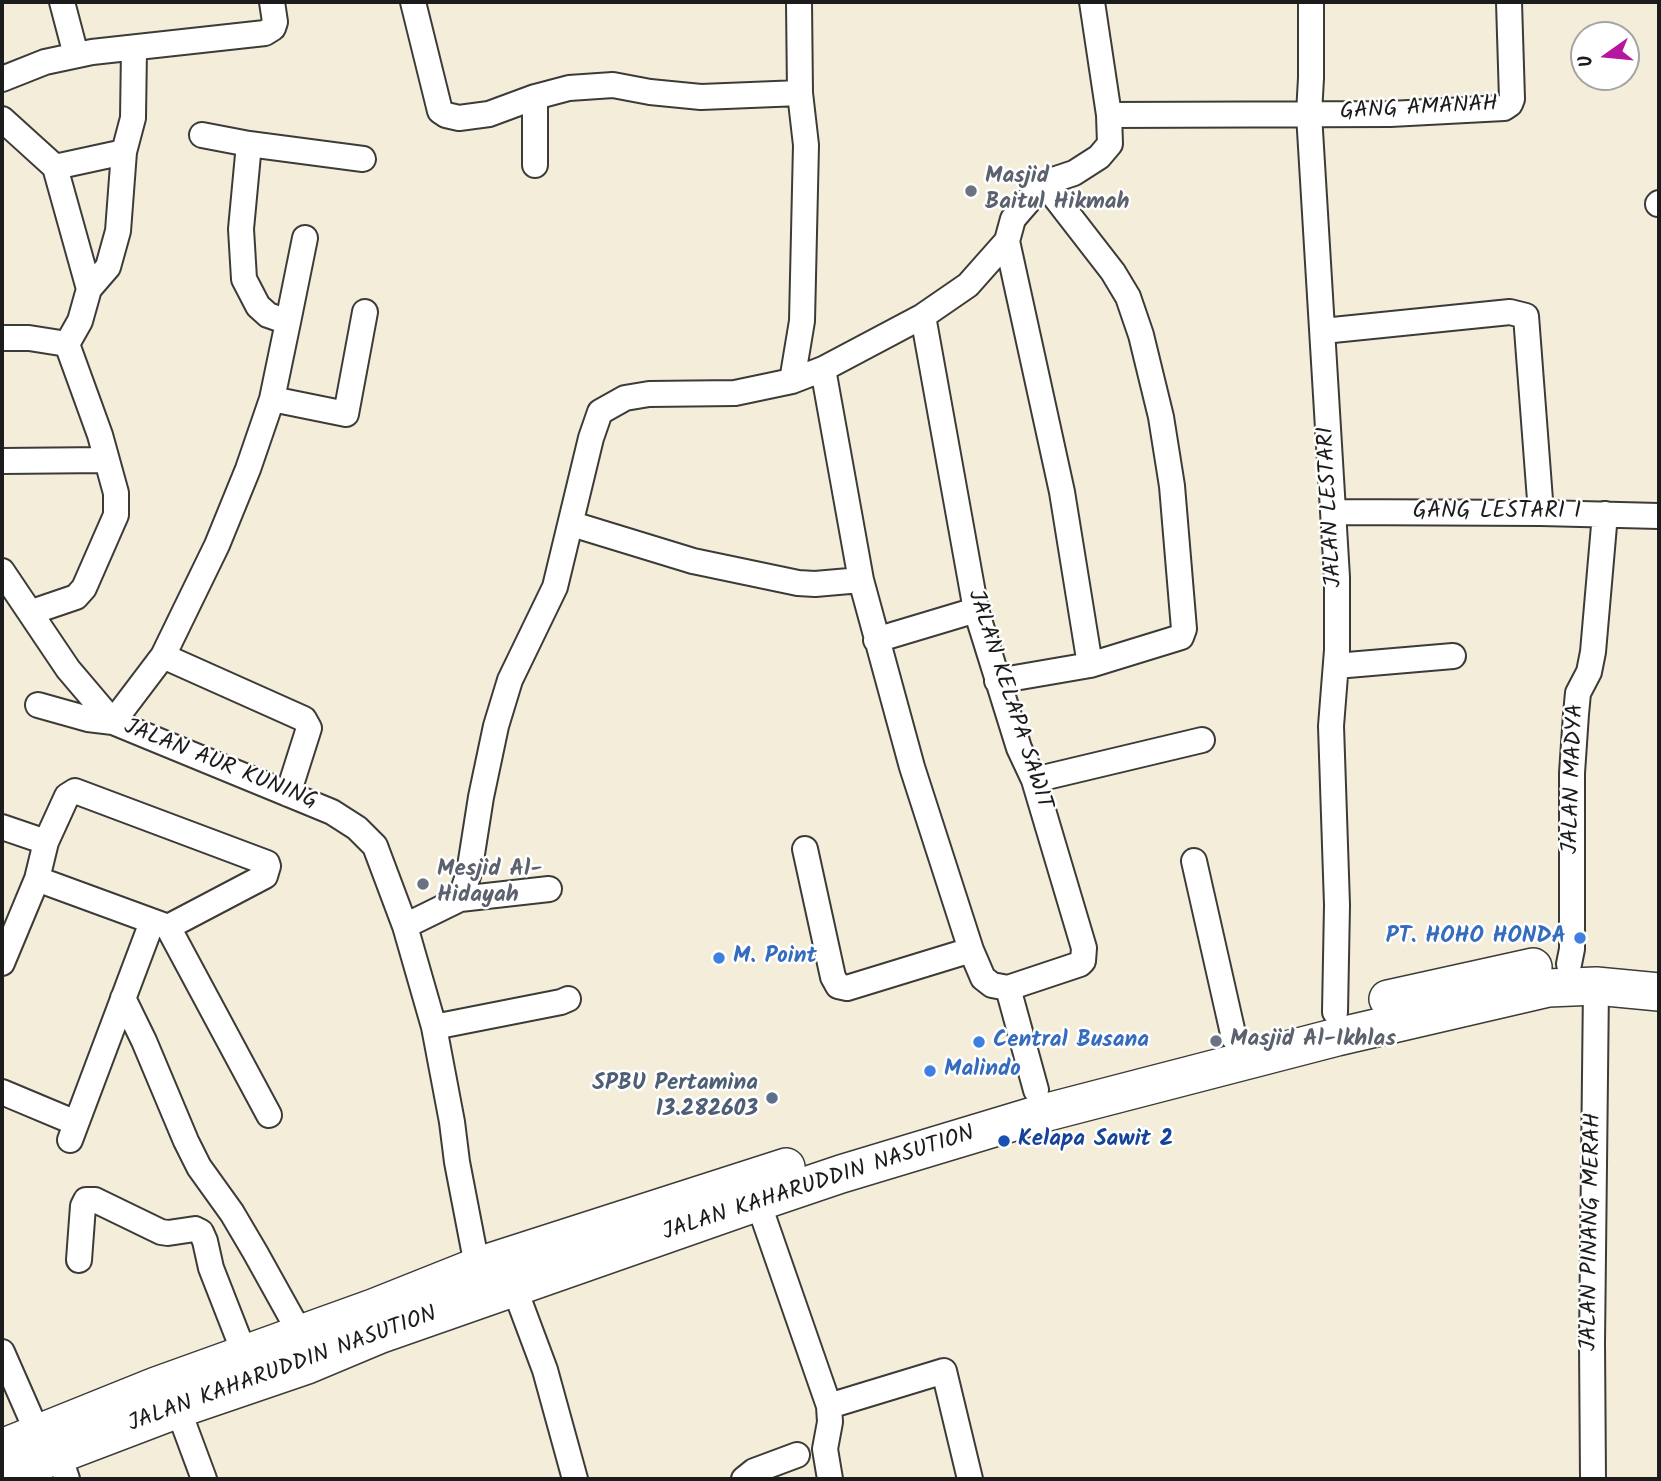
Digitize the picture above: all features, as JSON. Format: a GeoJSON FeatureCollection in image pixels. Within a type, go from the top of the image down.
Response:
{"type":"FeatureCollection","features":[{"type":"Feature","properties":{"kind":"highway","name":"JALAN KAHARUDDIN NASUTION"},"geometry":{"type":"LineString","coordinates":[[2,1448],[55,1456],[156,1386],[373,1308],[481,1265],[710,1189],[1040,1114],[1337,1037],[1548,988],[1583,975],[1625,965],[1659,970]]}},
{"type":"Feature","properties":{"kind":"highway","name":"JALAN KAHARUDDIN NASUTION"},"geometry":{"type":"LineString","coordinates":[[2,1476],[178,1409],[307,1364],[381,1334],[758,1202],[1035,1090],[1335,1012],[1529,967],[1583,975],[1659,992]]}},
{"type":"Feature","properties":{"kind":"street"},"geometry":{"type":"LineString","coordinates":[[62,2],[76,55]]}},
{"type":"Feature","properties":{"kind":"street"},"geometry":{"type":"LineString","coordinates":[[2,79],[45,62],[76,55],[265,33],[275,22],[272,2]]}},
{"type":"Feature","properties":{"kind":"street"},"geometry":{"type":"LineString","coordinates":[[413,2],[440,111],[446,115],[459,118],[489,114],[569,88],[614,85],[701,97],[800,93]]}},
{"type":"Feature","properties":{"kind":"street"},"geometry":{"type":"LineString","coordinates":[[792,381],[802,321],[806,145],[800,93],[799,2]]}},
{"type":"Feature","properties":{"kind":"street"},"geometry":{"type":"LineString","coordinates":[[460,899],[469,873],[496,726],[510,680],[555,587],[594,426],[600,412],[625,398],[649,394],[735,393],[792,381],[823,369],[923,316],[968,285],[1007,241],[1013,219],[1044,183],[1074,173],[1098,157],[1110,144],[1109,115],[1092,2]]}},
{"type":"Feature","properties":{"kind":"street","name":"JALAN LESTARI"},"geometry":{"type":"LineString","coordinates":[[1311,2],[1309,114],[1337,578],[1336,666],[1331,726],[1336,905],[1335,1012]]}},
{"type":"Feature","properties":{"kind":"street","name":"GANG AMANAH"},"geometry":{"type":"LineString","coordinates":[[1309,114],[1390,114],[1507,106],[1512,99],[1509,2]]}},
{"type":"Feature","properties":{"kind":"street"},"geometry":{"type":"LineString","coordinates":[[32,612],[68,601],[84,588],[116,515],[116,493],[100,435],[67,344],[80,321],[89,289],[108,267],[118,232],[124,152],[133,117],[134,49]]}},
{"type":"Feature","properties":{"kind":"street"},"geometry":{"type":"LineString","coordinates":[[535,97],[535,165]]}},
{"type":"Feature","properties":{"kind":"street"},"geometry":{"type":"LineString","coordinates":[[1109,115],[1309,114]]}},
{"type":"Feature","properties":{"kind":"street"},"geometry":{"type":"LineString","coordinates":[[2,119],[55,167],[89,289]]}},
{"type":"Feature","properties":{"kind":"street"},"geometry":{"type":"LineString","coordinates":[[202,135],[363,159]]}},
{"type":"Feature","properties":{"kind":"street"},"geometry":{"type":"LineString","coordinates":[[249,144],[242,229],[244,279],[258,306],[268,316],[288,322]]}},
{"type":"Feature","properties":{"kind":"street"},"geometry":{"type":"LineString","coordinates":[[55,167],[124,152]]}},
{"type":"Feature","properties":{"kind":"street"},"geometry":{"type":"LineString","coordinates":[[997,681],[1090,665],[1172,641],[1183,634],[1172,486],[1161,417],[1141,335],[1128,297],[1044,183]]}},
{"type":"Feature","properties":{"kind":"street"},"geometry":{"type":"LineString","coordinates":[[38,705],[88,719],[113,722],[163,656],[217,545],[248,469],[272,399],[305,238]]}},
{"type":"Feature","properties":{"kind":"street"},"geometry":{"type":"LineString","coordinates":[[1007,241],[1062,492],[1090,665]]}},
{"type":"Feature","properties":{"kind":"street"},"geometry":{"type":"LineString","coordinates":[[272,399],[346,414],[365,312]]}},
{"type":"Feature","properties":{"kind":"street"},"geometry":{"type":"LineString","coordinates":[[1323,331],[1510,312],[1526,316],[1541,513]]}},
{"type":"Feature","properties":{"kind":"street","name":"JALAN KELAPA SAWIT"},"geometry":{"type":"LineString","coordinates":[[923,316],[976,610],[1018,748],[1034,780],[1084,948],[1080,964],[1008,988]]}},
{"type":"Feature","properties":{"kind":"street"},"geometry":{"type":"LineString","coordinates":[[2,338],[29,338],[67,344]]}},
{"type":"Feature","properties":{"kind":"street"},"geometry":{"type":"LineString","coordinates":[[823,369],[861,580],[912,767],[971,950],[986,982],[1008,988],[1035,1090]]}},
{"type":"Feature","properties":{"kind":"street"},"geometry":{"type":"LineString","coordinates":[[2,461],[106,460]]}},
{"type":"Feature","properties":{"kind":"street","name":"GANG LESTARI I"},"geometry":{"type":"LineString","coordinates":[[1334,512],[1659,516]]}},
{"type":"Feature","properties":{"kind":"street","name":"JALAN MADYA"},"geometry":{"type":"LineString","coordinates":[[1583,975],[1572,949],[1572,773],[1578,693],[1589,672],[1593,652],[1605,514]]}},
{"type":"Feature","properties":{"kind":"street"},"geometry":{"type":"LineString","coordinates":[[572,524],[693,561],[798,583],[861,580]]}},
{"type":"Feature","properties":{"kind":"street","name":"JALAN AUR KUNING"},"geometry":{"type":"LineString","coordinates":[[2,571],[68,669],[113,722],[332,812],[366,835],[375,846],[405,926],[435,1027],[474,1250],[481,1265]]}},
{"type":"Feature","properties":{"kind":"street"},"geometry":{"type":"LineString","coordinates":[[876,640],[976,610]]}},
{"type":"Feature","properties":{"kind":"street"},"geometry":{"type":"LineString","coordinates":[[163,656],[304,719],[309,728],[288,794]]}},
{"type":"Feature","properties":{"kind":"street"},"geometry":{"type":"LineString","coordinates":[[1336,666],[1453,656]]}},
{"type":"Feature","properties":{"kind":"street"},"geometry":{"type":"LineString","coordinates":[[1034,780],[1202,740]]}},
{"type":"Feature","properties":{"kind":"street"},"geometry":{"type":"LineString","coordinates":[[2,959],[37,878],[46,842],[67,796],[75,791],[267,863],[265,877],[160,925],[123,998],[73,1131],[2,1092]]}},
{"type":"Feature","properties":{"kind":"street"},"geometry":{"type":"LineString","coordinates":[[2,827],[46,842]]}},
{"type":"Feature","properties":{"kind":"street"},"geometry":{"type":"LineString","coordinates":[[804,849],[833,977],[838,986],[847,988],[971,950]]}},
{"type":"Feature","properties":{"kind":"street"},"geometry":{"type":"LineString","coordinates":[[1194,861],[1234,1038]]}},
{"type":"Feature","properties":{"kind":"street"},"geometry":{"type":"LineString","coordinates":[[37,878],[160,925],[269,1115]]}},
{"type":"Feature","properties":{"kind":"street"},"geometry":{"type":"LineString","coordinates":[[405,926],[460,899],[549,889]]}},
{"type":"Feature","properties":{"kind":"street","name":"JALAN PINANG MERAH"},"geometry":{"type":"LineString","coordinates":[[1583,975],[1593,1479]]}},
{"type":"Feature","properties":{"kind":"street"},"geometry":{"type":"LineString","coordinates":[[123,998],[199,1167],[244,1232],[300,1333]]}},
{"type":"Feature","properties":{"kind":"street"},"geometry":{"type":"LineString","coordinates":[[435,1027],[568,999]]}},
{"type":"Feature","properties":{"kind":"street"},"geometry":{"type":"LineString","coordinates":[[79,1260],[83,1206],[86,1200],[95,1200],[161,1232],[195,1228],[201,1232],[205,1241],[211,1268],[245,1355]]}},
{"type":"Feature","properties":{"kind":"street"},"geometry":{"type":"LineString","coordinates":[[758,1202],[829,1406],[830,1422],[825,1449],[830,1479]]}},
{"type":"Feature","properties":{"kind":"street"},"geometry":{"type":"LineString","coordinates":[[514,1287],[545,1370],[575,1479]]}},
{"type":"Feature","properties":{"kind":"street"},"geometry":{"type":"LineString","coordinates":[[2,1352],[55,1456]]}},
{"type":"Feature","properties":{"kind":"street"},"geometry":{"type":"LineString","coordinates":[[829,1406],[944,1371],[970,1479]]}},
{"type":"Feature","properties":{"kind":"street"},"geometry":{"type":"LineString","coordinates":[[178,1409],[204,1479]]}},
{"type":"Feature","properties":{"kind":"street"},"geometry":{"type":"LineString","coordinates":[[744,1479],[754,1471],[797,1455]]}},
{"type":"Feature","properties":{"kind":"place","name":"Masjid Baitul Hikmah"},"geometry":{"type":"Point","coordinates":[971,191]}},
{"type":"Feature","properties":{"kind":"place","name":"Mesjid Al- Hidayah"},"geometry":{"type":"Point","coordinates":[423,884]}},
{"type":"Feature","properties":{"kind":"place","name":"PT. HOHO HONDA"},"geometry":{"type":"Point","coordinates":[1580,938]}},
{"type":"Feature","properties":{"kind":"place","name":"M. Point"},"geometry":{"type":"Point","coordinates":[719,958]}},
{"type":"Feature","properties":{"kind":"place","name":"Masjid Al-Ikhlas"},"geometry":{"type":"Point","coordinates":[1216,1041]}},
{"type":"Feature","properties":{"kind":"place","name":"Central Busana"},"geometry":{"type":"Point","coordinates":[979,1042]}},
{"type":"Feature","properties":{"kind":"place","name":"Malindo"},"geometry":{"type":"Point","coordinates":[930,1071]}},
{"type":"Feature","properties":{"kind":"place","name":"SPBU Pertamina 13.282603"},"geometry":{"type":"Point","coordinates":[772,1098]}},
{"type":"Feature","properties":{"kind":"place","name":"Kelapa Sawit 2"},"geometry":{"type":"Point","coordinates":[1004,1141]}}]}
